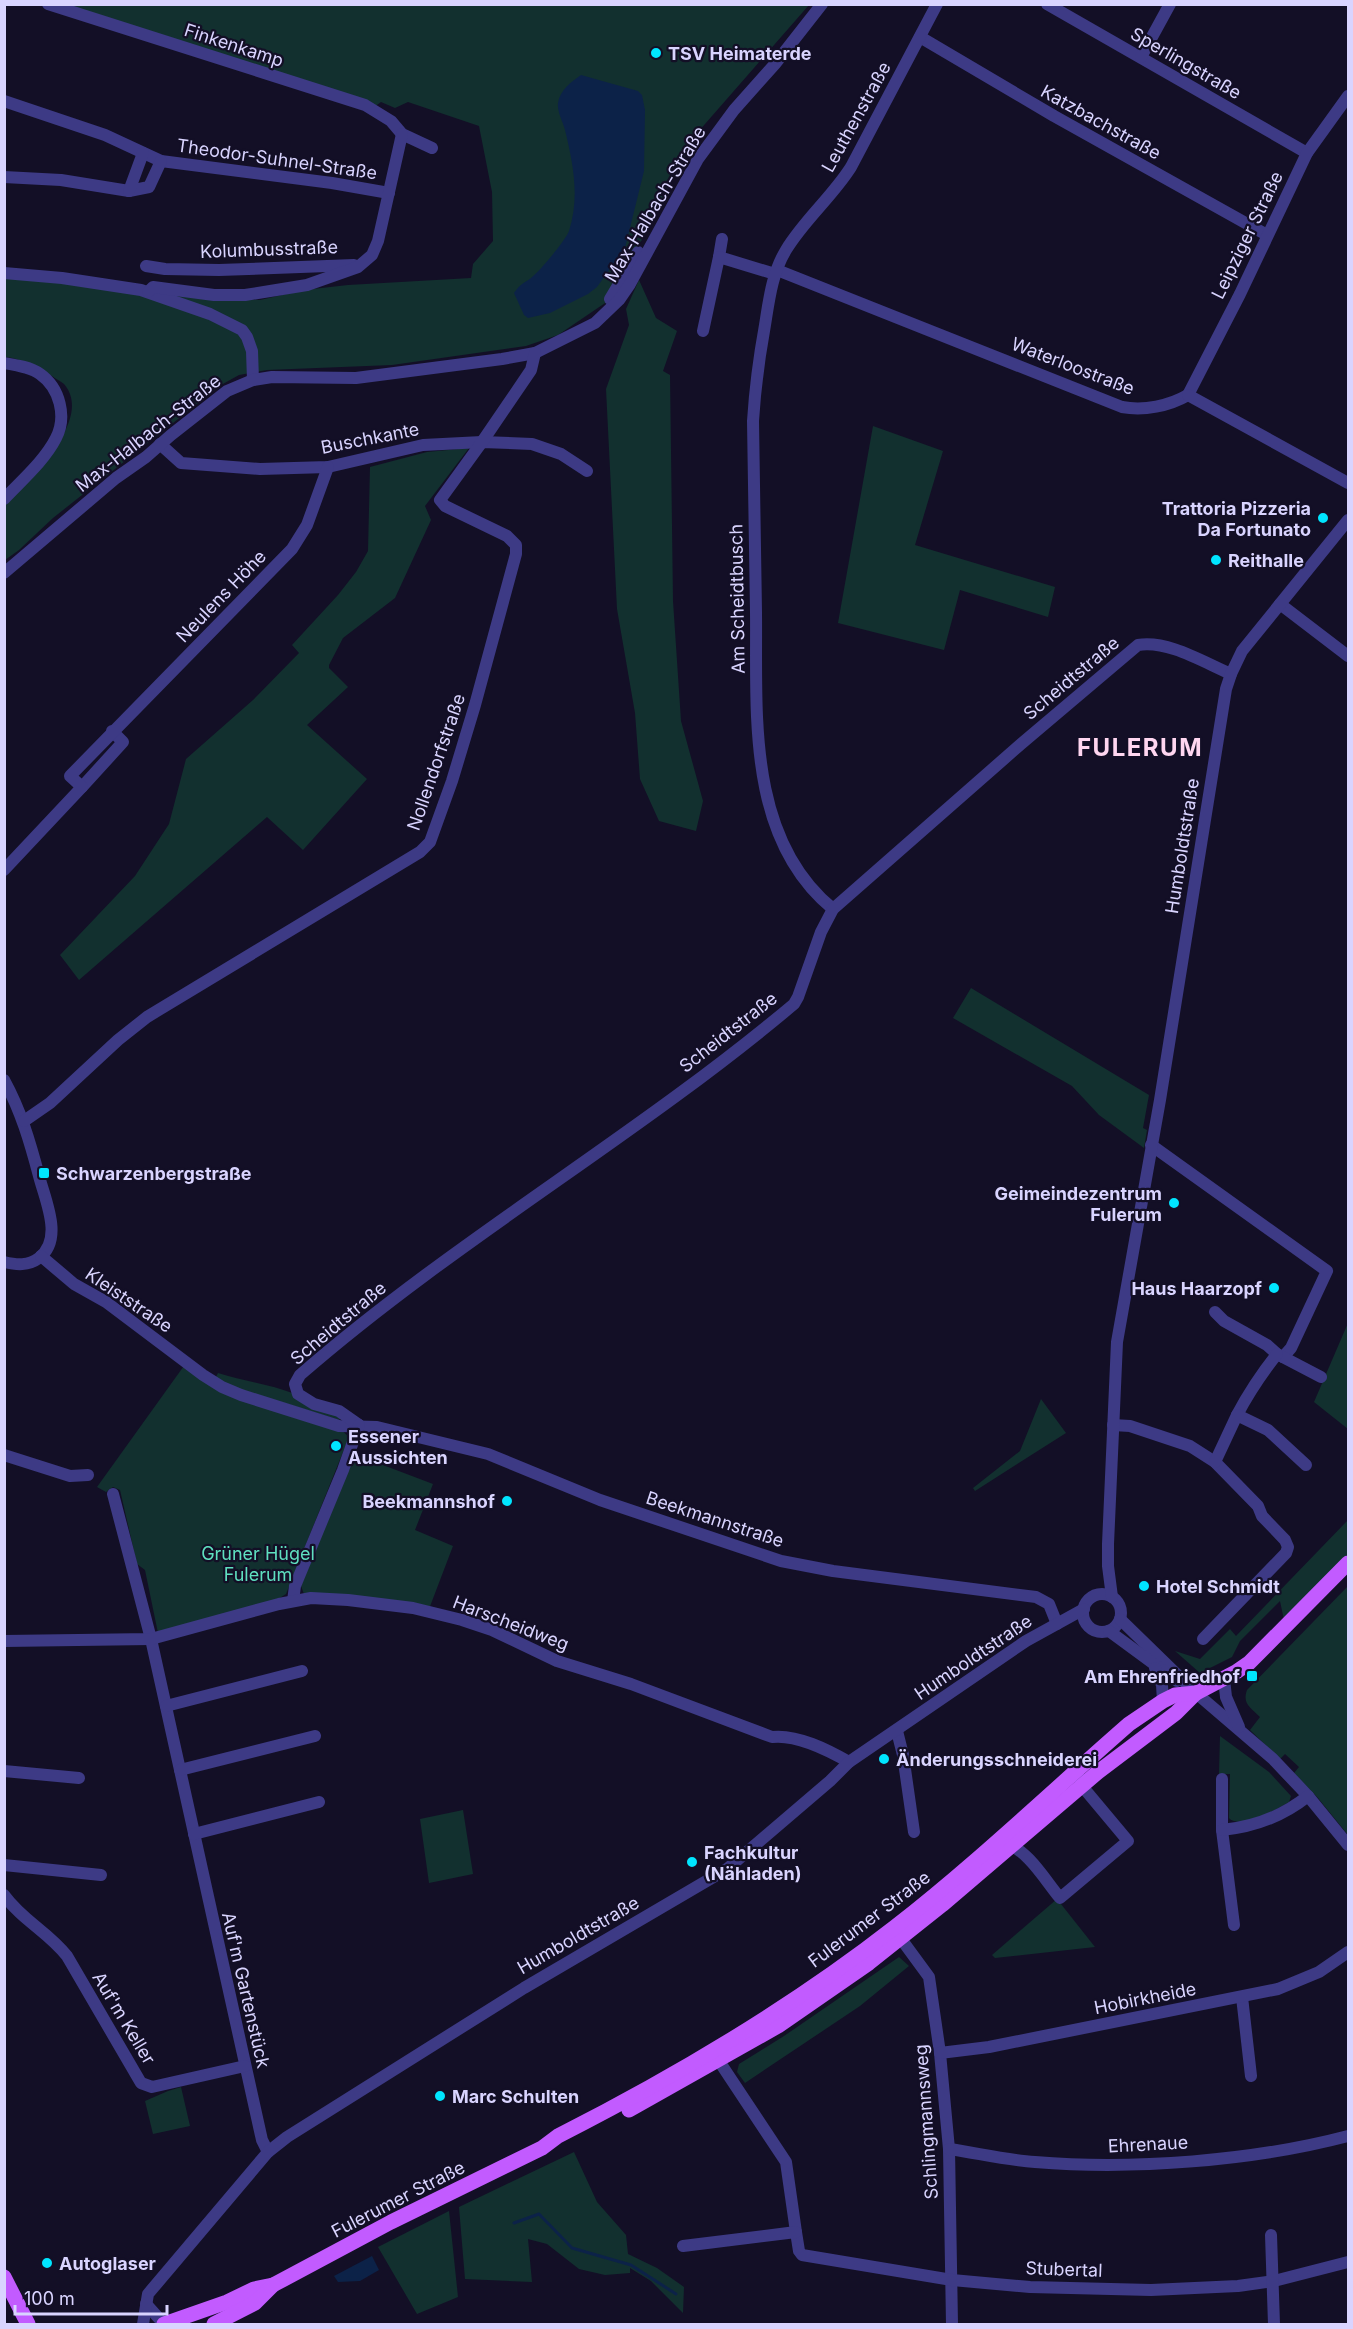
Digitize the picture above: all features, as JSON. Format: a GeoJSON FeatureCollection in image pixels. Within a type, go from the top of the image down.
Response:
{"type":"FeatureCollection","features":[{"type":"Feature","properties":{"kind":"main road","name":"Fulerumer Straße"},"geometry":{"type":"LineString","coordinates":[[164,2325],[203,2318],[254,2289],[273,2285],[391,2222],[542,2148],[563,2144],[655,2097],[716,2056],[816,2000],[897,1933],[1013,1845],[1137,1741],[1176,1713],[1196,1693],[1249,1663],[1348,1563]]}},
{"type":"Feature","properties":{"kind":"main road","name":"Fulerumer Straße"},"geometry":{"type":"LineString","coordinates":[[897,1933],[1129,1724],[1175,1695],[1196,1693]]}},
{"type":"Feature","properties":{"kind":"main road"},"geometry":{"type":"LineString","coordinates":[[4,2277],[23,2321]]}},
{"type":"Feature","properties":{"kind":"main road","name":"Fulerumer Straße"},"geometry":{"type":"LineString","coordinates":[[214,2325],[255,2303],[273,2285]]}},
{"type":"Feature","properties":{"kind":"street","name":"Finkenkamp"},"geometry":{"type":"LineString","coordinates":[[48,4],[365,105],[391,122],[402,134],[432,148]]}},
{"type":"Feature","properties":{"kind":"street","name":"Max-Halbach-Straße"},"geometry":{"type":"LineString","coordinates":[[4,573],[116,478],[146,457],[227,391],[253,380],[291,376],[356,378],[502,359],[535,353],[595,323],[620,300],[698,159],[821,4]]}},
{"type":"Feature","properties":{"kind":"street","name":"Leuthenstraße"},"geometry":{"type":"LineString","coordinates":[[776,272],[795,236],[838,187],[851,167],[937,4]]}},
{"type":"Feature","properties":{"kind":"street","name":"Sperlingstraße"},"geometry":{"type":"LineString","coordinates":[[1047,4],[1307,153]]}},
{"type":"Feature","properties":{"kind":"street"},"geometry":{"type":"LineString","coordinates":[[1141,57],[1170,4]]}},
{"type":"Feature","properties":{"kind":"street","name":"Katzbachstraße"},"geometry":{"type":"LineString","coordinates":[[920,37],[1266,236]]}},
{"type":"Feature","properties":{"kind":"street","name":"Leipziger Straße"},"geometry":{"type":"LineString","coordinates":[[1188,395],[1240,294],[1307,153],[1348,96]]}},
{"type":"Feature","properties":{"kind":"street","name":"Theodor-Suhnel-Straße"},"geometry":{"type":"LineString","coordinates":[[4,101],[105,135],[161,161],[332,183],[389,193]]}},
{"type":"Feature","properties":{"kind":"street"},"geometry":{"type":"LineString","coordinates":[[358,267],[372,255],[402,134]]}},
{"type":"Feature","properties":{"kind":"street"},"geometry":{"type":"LineString","coordinates":[[4,177],[79,182],[129,191],[143,153]]}},
{"type":"Feature","properties":{"kind":"street","name":"Theodor-Suhnel-Straße"},"geometry":{"type":"LineString","coordinates":[[129,191],[149,187],[161,161]]}},
{"type":"Feature","properties":{"kind":"street"},"geometry":{"type":"LineString","coordinates":[[703,331],[722,239]]}},
{"type":"Feature","properties":{"kind":"street","name":"Waterloostraße"},"geometry":{"type":"LineString","coordinates":[[718,257],[776,272],[1122,407],[1148,408],[1188,395]]}},
{"type":"Feature","properties":{"kind":"street","name":"Kolumbusstraße"},"geometry":{"type":"LineString","coordinates":[[146,266],[165,269],[219,270],[350,264],[358,267]]}},
{"type":"Feature","properties":{"kind":"street","name":"Kolumbusstraße"},"geometry":{"type":"LineString","coordinates":[[145,291],[153,287],[163,287],[214,295],[260,294],[307,285],[358,267]]}},
{"type":"Feature","properties":{"kind":"street","name":"Am Scheidtbusch"},"geometry":{"type":"LineString","coordinates":[[776,272],[756,378],[753,422],[759,758],[771,814],[789,854],[819,897],[833,909]]}},
{"type":"Feature","properties":{"kind":"street","name":"Kolumbusstraße"},"geometry":{"type":"LineString","coordinates":[[4,273],[72,279],[145,291],[210,314],[242,330],[250,343],[253,380]]}},
{"type":"Feature","properties":{"kind":"street","name":"Nollendorfstraße"},"geometry":{"type":"LineString","coordinates":[[24,1121],[50,1103],[118,1040],[147,1017],[420,852],[430,842],[472,715],[516,554],[516,545],[507,536],[445,506],[440,500],[531,370],[535,353]]}},
{"type":"Feature","properties":{"kind":"street"},"geometry":{"type":"LineString","coordinates":[[4,363],[24,367],[41,374],[52,386],[59,399],[61,413],[57,437],[49,450],[4,499]]}},
{"type":"Feature","properties":{"kind":"street"},"geometry":{"type":"LineString","coordinates":[[1188,395],[1348,483]]}},
{"type":"Feature","properties":{"kind":"street","name":"Buschkante"},"geometry":{"type":"LineString","coordinates":[[160,444],[181,463],[260,470],[328,467],[423,445],[482,442],[532,444],[548,448],[587,471]]}},
{"type":"Feature","properties":{"kind":"street","name":"Neulens Höhe"},"geometry":{"type":"LineString","coordinates":[[4,870],[82,787],[70,776],[292,549],[307,525],[328,467]]}},
{"type":"Feature","properties":{"kind":"street","name":"Humboldtstraße"},"geometry":{"type":"LineString","coordinates":[[1120,1619],[1121,1611],[1118,1603],[1112,1597],[1108,1566],[1117,1342],[1215,753],[1231,674],[1242,651],[1348,520]]}},
{"type":"Feature","properties":{"kind":"street"},"geometry":{"type":"LineString","coordinates":[[1280,604],[1348,656]]}},
{"type":"Feature","properties":{"kind":"street","name":"Scheidtstraße"},"geometry":{"type":"LineString","coordinates":[[358,1425],[339,1411],[314,1404],[298,1394],[295,1384],[300,1376],[346,1335],[708,1072],[794,1004],[833,909],[1013,751],[1138,645],[1150,643],[1167,647],[1231,674]]}},
{"type":"Feature","properties":{"kind":"street"},"geometry":{"type":"LineString","coordinates":[[4,1080],[24,1121],[52,1230],[48,1250],[42,1256],[23,1265],[6,1262]]}},
{"type":"Feature","properties":{"kind":"street"},"geometry":{"type":"LineString","coordinates":[[1151,1145],[1327,1271],[1291,1348],[1280,1355],[1251,1388],[1215,1462]]}},
{"type":"Feature","properties":{"kind":"street","name":"Kleiststraße"},"geometry":{"type":"LineString","coordinates":[[42,1256],[74,1284],[106,1302],[199,1371]]}},
{"type":"Feature","properties":{"kind":"street"},"geometry":{"type":"LineString","coordinates":[[1215,1312],[1224,1321],[1321,1377]]}},
{"type":"Feature","properties":{"kind":"street","name":"Beekmannstraße"},"geometry":{"type":"LineString","coordinates":[[199,1371],[222,1387],[241,1395],[339,1426],[377,1427],[488,1454],[600,1500],[781,1561],[833,1571],[1036,1597],[1049,1604],[1057,1624]]}},
{"type":"Feature","properties":{"kind":"street"},"geometry":{"type":"LineString","coordinates":[[1237,1415],[1268,1430],[1306,1465]]}},
{"type":"Feature","properties":{"kind":"street"},"geometry":{"type":"LineString","coordinates":[[293,1601],[296,1586],[343,1470],[358,1425]]}},
{"type":"Feature","properties":{"kind":"street"},"geometry":{"type":"LineString","coordinates":[[1113,1425],[1130,1426],[1190,1446],[1215,1462],[1258,1506],[1263,1516],[1285,1540],[1288,1547],[1281,1558],[1203,1639]]}},
{"type":"Feature","properties":{"kind":"street"},"geometry":{"type":"LineString","coordinates":[[4,1455],[70,1476],[88,1475]]}},
{"type":"Feature","properties":{"kind":"street","name":"Auf'm Gartenstück"},"geometry":{"type":"LineString","coordinates":[[114,1494],[151,1640],[261,2140],[268,2152]]}},
{"type":"Feature","properties":{"kind":"street","name":"Humboldtstraße"},"geometry":{"type":"LineString","coordinates":[[143,2325],[148,2294],[268,2152],[287,2137],[524,1988],[727,1869],[822,1789],[849,1762],[1010,1652],[1057,1624],[1073,1624],[1084,1615],[1091,1598],[1097,1594],[1108,1566]]}},
{"type":"Feature","properties":{"kind":"street"},"geometry":{"type":"LineString","coordinates":[[1097,1594],[1112,1597]]}},
{"type":"Feature","properties":{"kind":"street","name":"Harscheidweg"},"geometry":{"type":"LineString","coordinates":[[4,1641],[151,1640],[311,1598],[413,1608],[450,1616],[492,1630],[557,1661],[631,1684],[772,1737],[783,1736],[828,1750],[849,1762]]}},
{"type":"Feature","properties":{"kind":"street","name":"Humboldtstraße"},"geometry":{"type":"LineString","coordinates":[[1084,1615],[1091,1628],[1100,1632],[1109,1630]]}},
{"type":"Feature","properties":{"kind":"street"},"geometry":{"type":"LineString","coordinates":[[1196,1693],[1109,1630],[1116,1626],[1120,1619],[1196,1693],[1274,1759],[1348,1845]]}},
{"type":"Feature","properties":{"kind":"street"},"geometry":{"type":"LineString","coordinates":[[1153,1664],[1162,1685],[1163,1701]]}},
{"type":"Feature","properties":{"kind":"street"},"geometry":{"type":"LineString","coordinates":[[166,1706],[302,1671]]}},
{"type":"Feature","properties":{"kind":"street"},"geometry":{"type":"LineString","coordinates":[[1224,1679],[1226,1697],[1240,1731]]}},
{"type":"Feature","properties":{"kind":"street"},"geometry":{"type":"LineString","coordinates":[[897,1731],[903,1755],[914,1832]]}},
{"type":"Feature","properties":{"kind":"street"},"geometry":{"type":"LineString","coordinates":[[180,1770],[315,1736]]}},
{"type":"Feature","properties":{"kind":"street"},"geometry":{"type":"LineString","coordinates":[[998,1840],[1013,1845],[1022,1852],[1060,1898],[1128,1841],[1082,1786],[1078,1768]]}},
{"type":"Feature","properties":{"kind":"street"},"geometry":{"type":"LineString","coordinates":[[4,1771],[79,1778]]}},
{"type":"Feature","properties":{"kind":"street"},"geometry":{"type":"LineString","coordinates":[[1222,1779],[1222,1830],[1234,1925]]}},
{"type":"Feature","properties":{"kind":"street"},"geometry":{"type":"LineString","coordinates":[[1222,1830],[1259,1823],[1283,1813],[1308,1796]]}},
{"type":"Feature","properties":{"kind":"street"},"geometry":{"type":"LineString","coordinates":[[194,1834],[319,1802]]}},
{"type":"Feature","properties":{"kind":"street"},"geometry":{"type":"LineString","coordinates":[[4,1864],[101,1875]]}},
{"type":"Feature","properties":{"kind":"street","name":"Auf'm Keller"},"geometry":{"type":"LineString","coordinates":[[4,1895],[17,1912],[55,1942],[67,1956],[141,2083],[152,2087],[245,2066]]}},
{"type":"Feature","properties":{"kind":"street","name":"Schlingmannsweg"},"geometry":{"type":"LineString","coordinates":[[897,1933],[929,1977],[940,2053],[949,2149],[952,2325]]}},
{"type":"Feature","properties":{"kind":"street","name":"Hobirkheide"},"geometry":{"type":"LineString","coordinates":[[940,2053],[989,2047],[1278,1989],[1319,1972],[1348,1952]]}},
{"type":"Feature","properties":{"kind":"street"},"geometry":{"type":"LineString","coordinates":[[1242,1997],[1251,2076]]}},
{"type":"Feature","properties":{"kind":"street","name":"Stubertal"},"geometry":{"type":"LineString","coordinates":[[716,2056],[786,2162],[799,2251],[802,2256],[952,2280],[1030,2286],[1151,2290],[1238,2286],[1274,2281],[1348,2262]]}},
{"type":"Feature","properties":{"kind":"street","name":"Ehrenaue"},"geometry":{"type":"LineString","coordinates":[[949,2149],[1032,2162],[1088,2165],[1159,2163],[1305,2147],[1348,2136]]}},
{"type":"Feature","properties":{"kind":"street"},"geometry":{"type":"LineString","coordinates":[[682,2246],[796,2232]]}},
{"type":"Feature","properties":{"kind":"street"},"geometry":{"type":"LineString","coordinates":[[1271,2235],[1274,2325]]}},
{"type":"Feature","properties":{"kind":"street"},"geometry":{"type":"LineString","coordinates":[[146,2304],[164,2325]]}},
{"type":"Feature","properties":{"kind":"green space"},"geometry":{"type":"Polygon","coordinates":[[[56,5],[809,5],[698,132],[611,299],[558,335],[526,346],[392,365],[267,370],[239,375],[221,385],[53,518],[5,560],[5,504],[42,465],[65,431],[71,415],[71,399],[64,384],[52,376],[23,361],[5,357],[5,275],[159,294],[260,300],[304,290],[348,285],[471,278],[473,264],[493,241],[492,192],[479,126],[408,102],[395,108],[381,102],[374,107],[56,5]]]}},
{"type":"Feature","properties":{"kind":"green space"},"geometry":{"type":"Polygon","coordinates":[[[639,280],[656,318],[677,331],[663,371],[670,375],[673,601],[681,721],[703,801],[696,831],[659,821],[640,779],[635,713],[617,609],[606,389],[629,325],[626,309],[639,280]]]}},
{"type":"Feature","properties":{"kind":"green space"},"geometry":{"type":"Polygon","coordinates":[[[873,426],[943,451],[915,545],[1055,587],[1048,617],[960,590],[944,650],[838,623],[873,426]]]}},
{"type":"Feature","properties":{"kind":"green space"},"geometry":{"type":"Polygon","coordinates":[[[469,448],[425,506],[431,520],[395,598],[343,638],[329,665],[329,668],[348,687],[307,725],[367,779],[303,850],[267,817],[79,980],[60,955],[135,876],[169,824],[186,759],[253,700],[299,653],[292,645],[338,595],[356,572],[368,551],[370,467],[427,452],[469,448]]]}},
{"type":"Feature","properties":{"kind":"green space"},"geometry":{"type":"Polygon","coordinates":[[[971,988],[1149,1095],[1143,1128],[1147,1130],[1144,1148],[1099,1115],[1072,1086],[953,1018],[971,988]]]}},
{"type":"Feature","properties":{"kind":"green space"},"geometry":{"type":"Polygon","coordinates":[[[1348,1323],[1348,1429],[1314,1402],[1348,1323]]]}},
{"type":"Feature","properties":{"kind":"green space","name":"Grüner Hügel Fulerum"},"geometry":{"type":"Polygon","coordinates":[[[186,1363],[198,1373],[339,1428],[349,1437],[286,1594],[278,1599],[158,1633],[145,1570],[137,1564],[120,1490],[113,1487],[106,1492],[97,1487],[186,1363]]]}},
{"type":"Feature","properties":{"kind":"green space"},"geometry":{"type":"Polygon","coordinates":[[[218,1373],[286,1391],[341,1417],[339,1420],[214,1381],[218,1373]]]}},
{"type":"Feature","properties":{"kind":"green space"},"geometry":{"type":"Polygon","coordinates":[[[1041,1399],[1066,1433],[975,1491],[973,1488],[1020,1451],[1041,1399]]]}},
{"type":"Feature","properties":{"kind":"green space"},"geometry":{"type":"Polygon","coordinates":[[[354,1454],[433,1484],[415,1530],[453,1546],[429,1609],[304,1594],[301,1586],[354,1454]]]}},
{"type":"Feature","properties":{"kind":"green space"},"geometry":{"type":"Polygon","coordinates":[[[1348,1520],[1348,1554],[1284,1620],[1280,1601],[1240,1641],[1232,1657],[1200,1673],[1175,1651],[1200,1659],[1230,1629],[1236,1636],[1348,1520]]]}},
{"type":"Feature","properties":{"kind":"green space"},"geometry":{"type":"Polygon","coordinates":[[[1348,1586],[1348,1835],[1294,1773],[1299,1767],[1285,1754],[1280,1759],[1250,1730],[1260,1717],[1248,1705],[1246,1695],[1247,1690],[1348,1586]]]}},
{"type":"Feature","properties":{"kind":"green space"},"geometry":{"type":"Polygon","coordinates":[[[1220,1736],[1269,1772],[1291,1796],[1289,1802],[1249,1820],[1241,1822],[1229,1818],[1230,1774],[1219,1774],[1220,1736]]]}},
{"type":"Feature","properties":{"kind":"green space"},"geometry":{"type":"Polygon","coordinates":[[[463,1810],[473,1874],[429,1883],[420,1819],[463,1810]]]}},
{"type":"Feature","properties":{"kind":"green space"},"geometry":{"type":"Polygon","coordinates":[[[1057,1899],[1095,1947],[995,1958],[992,1955],[1057,1899]]]}},
{"type":"Feature","properties":{"kind":"green space"},"geometry":{"type":"Polygon","coordinates":[[[899,1957],[909,1966],[860,2006],[745,2083],[737,2072],[739,2064],[899,1957]]]}},
{"type":"Feature","properties":{"kind":"green space"},"geometry":{"type":"Polygon","coordinates":[[[181,2087],[190,2126],[153,2134],[145,2101],[181,2087]]]}},
{"type":"Feature","properties":{"kind":"green space"},"geometry":{"type":"Polygon","coordinates":[[[574,2152],[597,2202],[626,2235],[628,2254],[657,2268],[684,2287],[683,2313],[651,2281],[630,2268],[630,2273],[605,2275],[579,2269],[547,2244],[528,2239],[532,2282],[465,2279],[459,2207],[574,2152]]]}},
{"type":"Feature","properties":{"kind":"green space"},"geometry":{"type":"Polygon","coordinates":[[[449,2211],[458,2297],[417,2314],[378,2247],[449,2211]]]}},
{"type":"Feature","properties":{"kind":"water"},"geometry":{"type":"Polygon","coordinates":[[[581,75],[638,91],[642,95],[645,110],[644,171],[625,248],[597,287],[550,313],[528,318],[524,315],[514,293],[546,263],[558,248],[567,236],[572,218],[575,193],[573,167],[558,103],[564,90],[581,75]]]}},
{"type":"Feature","properties":{"kind":"water"},"geometry":{"type":"Polygon","coordinates":[[[372,2256],[379,2270],[360,2281],[338,2282],[334,2276],[372,2256]]]}},
{"type":"Feature","properties":{"kind":"waterway"},"geometry":{"type":"LineString","coordinates":[[514,2223],[539,2214],[572,2248],[631,2265],[676,2294]]}},
{"type":"Feature","properties":{"kind":"place","name":"TSV Heimaterde"},"geometry":{"type":"Point","coordinates":[656,53]}},
{"type":"Feature","properties":{"kind":"place","name":"Trattoria Pizzeria Da Fortunato"},"geometry":{"type":"Point","coordinates":[1323,518]}},
{"type":"Feature","properties":{"kind":"place","name":"Reithalle"},"geometry":{"type":"Point","coordinates":[1216,560]}},
{"type":"Feature","properties":{"kind":"place","name":"Schwarzenbergstraße"},"geometry":{"type":"Point","coordinates":[44,1173]}},
{"type":"Feature","properties":{"kind":"place","name":"Geimeindezentrum Fulerum"},"geometry":{"type":"Point","coordinates":[1174,1203]}},
{"type":"Feature","properties":{"kind":"place","name":"Haus Haarzopf"},"geometry":{"type":"Point","coordinates":[1274,1288]}},
{"type":"Feature","properties":{"kind":"place","name":"Essener Aussichten"},"geometry":{"type":"Point","coordinates":[336,1446]}},
{"type":"Feature","properties":{"kind":"place","name":"Beekmannshof"},"geometry":{"type":"Point","coordinates":[507,1501]}},
{"type":"Feature","properties":{"kind":"place","name":"Hotel Schmidt"},"geometry":{"type":"Point","coordinates":[1144,1586]}},
{"type":"Feature","properties":{"kind":"place","name":"Am Ehrenfriedhof"},"geometry":{"type":"Point","coordinates":[1252,1676]}},
{"type":"Feature","properties":{"kind":"place","name":"Änderungsschneiderei"},"geometry":{"type":"Point","coordinates":[884,1759]}},
{"type":"Feature","properties":{"kind":"place","name":"Fachkultur (Nähladen)"},"geometry":{"type":"Point","coordinates":[692,1862]}},
{"type":"Feature","properties":{"kind":"place","name":"Marc Schulten"},"geometry":{"type":"Point","coordinates":[440,2096]}},
{"type":"Feature","properties":{"kind":"place","name":"Autoglaser"},"geometry":{"type":"Point","coordinates":[47,2263]}},
{"type":"Feature","properties":{"kind":"district","name":"FULERUM"},"geometry":{"type":"Point","coordinates":[1140,747]}}]}
